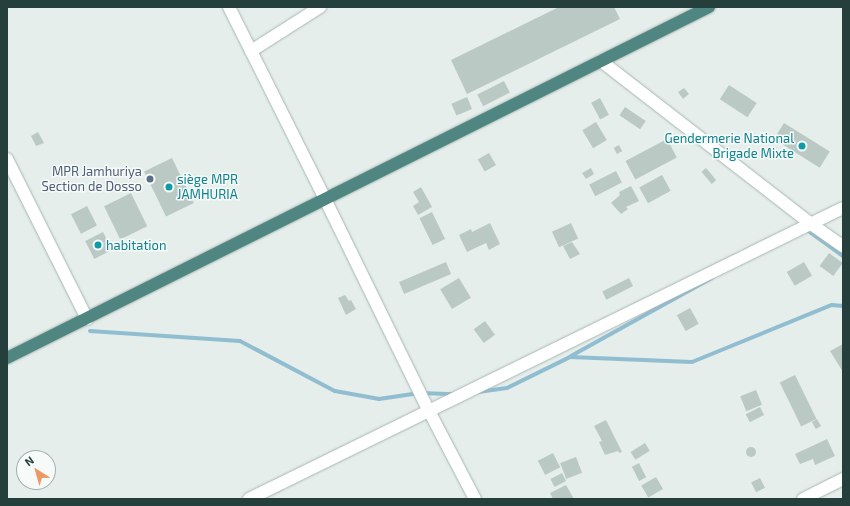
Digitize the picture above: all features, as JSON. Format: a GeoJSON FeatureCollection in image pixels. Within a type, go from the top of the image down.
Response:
{"type":"FeatureCollection","features":[{"type":"Feature","properties":{"kind":"highway"},"geometry":{"type":"LineString","coordinates":[[7,358],[709,7]]}},
{"type":"Feature","properties":{"kind":"street"},"geometry":{"type":"LineString","coordinates":[[229,7],[429,411],[475,499]]}},
{"type":"Feature","properties":{"kind":"street"},"geometry":{"type":"LineString","coordinates":[[251,51],[320,7]]}},
{"type":"Feature","properties":{"kind":"street"},"geometry":{"type":"LineString","coordinates":[[601,61],[811,224],[843,246]]}},
{"type":"Feature","properties":{"kind":"street"},"geometry":{"type":"LineString","coordinates":[[7,159],[87,319]]}},
{"type":"Feature","properties":{"kind":"street"},"geometry":{"type":"LineString","coordinates":[[249,499],[843,208]]}},
{"type":"Feature","properties":{"kind":"street"},"geometry":{"type":"LineString","coordinates":[[803,499],[843,479]]}},
{"type":"Feature","properties":{"kind":"building"},"geometry":{"type":"Polygon","coordinates":[[[559,7],[614,7],[620,19],[467,94],[451,60],[559,7]]]}},
{"type":"Feature","properties":{"kind":"building"},"geometry":{"type":"Polygon","coordinates":[[[504,81],[510,93],[483,106],[477,95],[504,81]]]}},
{"type":"Feature","properties":{"kind":"building"},"geometry":{"type":"Polygon","coordinates":[[[729,85],[757,103],[747,117],[720,99],[729,85]]]}},
{"type":"Feature","properties":{"kind":"building"},"geometry":{"type":"Polygon","coordinates":[[[684,88],[689,94],[683,99],[678,92],[684,88]]]}},
{"type":"Feature","properties":{"kind":"building"},"geometry":{"type":"Polygon","coordinates":[[[467,97],[472,109],[456,116],[451,104],[467,97]]]}},
{"type":"Feature","properties":{"kind":"building"},"geometry":{"type":"Polygon","coordinates":[[[600,98],[609,115],[600,119],[591,103],[600,98]]]}},
{"type":"Feature","properties":{"kind":"building"},"geometry":{"type":"Polygon","coordinates":[[[625,107],[646,121],[640,129],[619,115],[625,107]]]}},
{"type":"Feature","properties":{"kind":"building"},"geometry":{"type":"Polygon","coordinates":[[[596,122],[607,140],[593,148],[582,130],[596,122]]]}},
{"type":"Feature","properties":{"kind":"building","name":"Gendermerie National Brigade Mixte"},"geometry":{"type":"Polygon","coordinates":[[[784,123],[830,152],[820,168],[774,139],[784,123]]]}},
{"type":"Feature","properties":{"kind":"building"},"geometry":{"type":"Polygon","coordinates":[[[38,132],[44,143],[36,146],[31,136],[38,132]]]}},
{"type":"Feature","properties":{"kind":"building"},"geometry":{"type":"Polygon","coordinates":[[[667,139],[677,158],[635,180],[626,161],[667,139]]]}},
{"type":"Feature","properties":{"kind":"building"},"geometry":{"type":"Polygon","coordinates":[[[619,145],[622,151],[617,154],[614,148],[619,145]]]}},
{"type":"Feature","properties":{"kind":"building"},"geometry":{"type":"Polygon","coordinates":[[[489,153],[496,165],[485,172],[478,160],[489,153]]]}},
{"type":"Feature","properties":{"kind":"building","name":"siège MPR JAMHURIA"},"geometry":{"type":"Polygon","coordinates":[[[172,158],[194,203],[166,217],[144,172],[172,158]]]}},
{"type":"Feature","properties":{"kind":"building"},"geometry":{"type":"Polygon","coordinates":[[[591,168],[594,174],[586,179],[582,173],[591,168]]]}},
{"type":"Feature","properties":{"kind":"building"},"geometry":{"type":"Polygon","coordinates":[[[706,168],[716,180],[712,184],[701,172],[706,168]]]}},
{"type":"Feature","properties":{"kind":"building"},"geometry":{"type":"Polygon","coordinates":[[[616,171],[622,183],[595,196],[589,185],[616,171]]]}},
{"type":"Feature","properties":{"kind":"building"},"geometry":{"type":"Polygon","coordinates":[[[662,175],[671,191],[648,203],[639,188],[662,175]]]}},
{"type":"Feature","properties":{"kind":"building"},"geometry":{"type":"Polygon","coordinates":[[[631,186],[639,201],[626,207],[628,209],[621,214],[611,203],[620,195],[619,192],[631,186]]]}},
{"type":"Feature","properties":{"kind":"building"},"geometry":{"type":"Polygon","coordinates":[[[421,187],[432,207],[418,215],[413,206],[419,202],[413,192],[421,187]]]}},
{"type":"Feature","properties":{"kind":"building"},"geometry":{"type":"Polygon","coordinates":[[[131,193],[147,226],[120,239],[104,206],[131,193]]]}},
{"type":"Feature","properties":{"kind":"building"},"geometry":{"type":"Polygon","coordinates":[[[87,206],[97,226],[81,234],[71,214],[87,206]]]}},
{"type":"Feature","properties":{"kind":"building"},"geometry":{"type":"Polygon","coordinates":[[[432,212],[445,239],[433,245],[419,218],[432,212]]]}},
{"type":"Feature","properties":{"kind":"building"},"geometry":{"type":"Polygon","coordinates":[[[490,223],[500,244],[489,250],[486,243],[467,252],[459,235],[471,229],[472,232],[490,223]]]}},
{"type":"Feature","properties":{"kind":"building"},"geometry":{"type":"Polygon","coordinates":[[[571,223],[578,238],[559,247],[552,232],[571,223]]]}},
{"type":"Feature","properties":{"kind":"building","name":"habitation"},"geometry":{"type":"Polygon","coordinates":[[[103,232],[112,250],[94,259],[85,241],[103,232]]]}},
{"type":"Feature","properties":{"kind":"building"},"geometry":{"type":"Polygon","coordinates":[[[572,242],[580,254],[570,259],[563,246],[572,242]]]}},
{"type":"Feature","properties":{"kind":"building"},"geometry":{"type":"Polygon","coordinates":[[[829,253],[843,263],[833,276],[820,266],[829,253]]]}},
{"type":"Feature","properties":{"kind":"building"},"geometry":{"type":"Polygon","coordinates":[[[446,262],[451,274],[404,294],[399,282],[446,262]]]}},
{"type":"Feature","properties":{"kind":"building"},"geometry":{"type":"Polygon","coordinates":[[[804,262],[812,276],[795,286],[787,272],[804,262]]]}},
{"type":"Feature","properties":{"kind":"building"},"geometry":{"type":"Polygon","coordinates":[[[459,278],[471,298],[452,309],[440,289],[459,278]]]}},
{"type":"Feature","properties":{"kind":"building"},"geometry":{"type":"Polygon","coordinates":[[[629,278],[633,286],[606,300],[602,292],[629,278]]]}},
{"type":"Feature","properties":{"kind":"building"},"geometry":{"type":"Polygon","coordinates":[[[345,295],[349,301],[351,300],[356,309],[346,315],[338,298],[345,295]]]}},
{"type":"Feature","properties":{"kind":"building"},"geometry":{"type":"Polygon","coordinates":[[[690,308],[699,324],[686,331],[677,315],[690,308]]]}},
{"type":"Feature","properties":{"kind":"building"},"geometry":{"type":"Polygon","coordinates":[[[485,321],[495,335],[484,343],[474,329],[485,321]]]}},
{"type":"Feature","properties":{"kind":"building"},"geometry":{"type":"Polygon","coordinates":[[[843,344],[843,372],[830,351],[843,344]]]}},
{"type":"Feature","properties":{"kind":"building"},"geometry":{"type":"Polygon","coordinates":[[[795,375],[816,419],[801,426],[780,382],[795,375]]]}},
{"type":"Feature","properties":{"kind":"building"},"geometry":{"type":"Polygon","coordinates":[[[756,390],[762,405],[746,411],[740,396],[756,390]]]}},
{"type":"Feature","properties":{"kind":"building"},"geometry":{"type":"Polygon","coordinates":[[[760,407],[764,415],[750,422],[746,414],[760,407]]]}},
{"type":"Feature","properties":{"kind":"building"},"geometry":{"type":"Polygon","coordinates":[[[817,419],[821,426],[816,429],[812,422],[817,419]]]}},
{"type":"Feature","properties":{"kind":"building"},"geometry":{"type":"Polygon","coordinates":[[[606,420],[622,452],[619,453],[618,451],[605,455],[599,442],[602,441],[594,426],[606,420]]]}},
{"type":"Feature","properties":{"kind":"building"},"geometry":{"type":"Polygon","coordinates":[[[827,439],[835,456],[815,465],[813,459],[800,464],[795,454],[827,439]]]}},
{"type":"Feature","properties":{"kind":"building"},"geometry":{"type":"Polygon","coordinates":[[[645,443],[650,451],[635,460],[631,452],[645,443]]]}},
{"type":"Feature","properties":{"kind":"building"},"geometry":{"type":"Polygon","coordinates":[[[749,447],[753,447],[755,448],[755,456],[749,457],[746,454],[746,450],[749,447]]]}},
{"type":"Feature","properties":{"kind":"building"},"geometry":{"type":"Polygon","coordinates":[[[553,453],[560,467],[545,475],[538,461],[553,453]]]}},
{"type":"Feature","properties":{"kind":"building"},"geometry":{"type":"Polygon","coordinates":[[[576,457],[582,473],[566,479],[560,463],[576,457]]]}},
{"type":"Feature","properties":{"kind":"building"},"geometry":{"type":"Polygon","coordinates":[[[639,463],[646,477],[639,481],[632,467],[639,463]]]}},
{"type":"Feature","properties":{"kind":"building"},"geometry":{"type":"Polygon","coordinates":[[[562,473],[566,481],[555,487],[550,479],[562,473]]]}},
{"type":"Feature","properties":{"kind":"building"},"geometry":{"type":"Polygon","coordinates":[[[656,477],[663,489],[648,498],[641,486],[656,477]]]}},
{"type":"Feature","properties":{"kind":"building"},"geometry":{"type":"Polygon","coordinates":[[[760,478],[765,488],[756,492],[751,483],[760,478]]]}},
{"type":"Feature","properties":{"kind":"building"},"geometry":{"type":"Polygon","coordinates":[[[566,485],[574,499],[553,499],[550,493],[566,485]]]}},
{"type":"Feature","properties":{"kind":"waterway"},"geometry":{"type":"LineString","coordinates":[[804,228],[843,256]]}},
{"type":"Feature","properties":{"kind":"waterway"},"geometry":{"type":"LineString","coordinates":[[571,356],[712,278]]}},
{"type":"Feature","properties":{"kind":"waterway"},"geometry":{"type":"LineString","coordinates":[[478,392],[507,388],[570,357],[692,362],[832,305],[843,306]]}},
{"type":"Feature","properties":{"kind":"waterway"},"geometry":{"type":"LineString","coordinates":[[90,331],[240,341],[335,391],[379,399],[420,393],[455,394]]}},
{"type":"Feature","properties":{"kind":"place","name":"Gendermerie National Brigade Mixte"},"geometry":{"type":"Point","coordinates":[802,146]}},
{"type":"Feature","properties":{"kind":"place","name":"MPR Jamhuriya Section de Dosso"},"geometry":{"type":"Point","coordinates":[150,179]}},
{"type":"Feature","properties":{"kind":"place","name":"siège MPR JAMHURIA"},"geometry":{"type":"Point","coordinates":[169,187]}},
{"type":"Feature","properties":{"kind":"place","name":"habitation"},"geometry":{"type":"Point","coordinates":[98,245]}}]}
